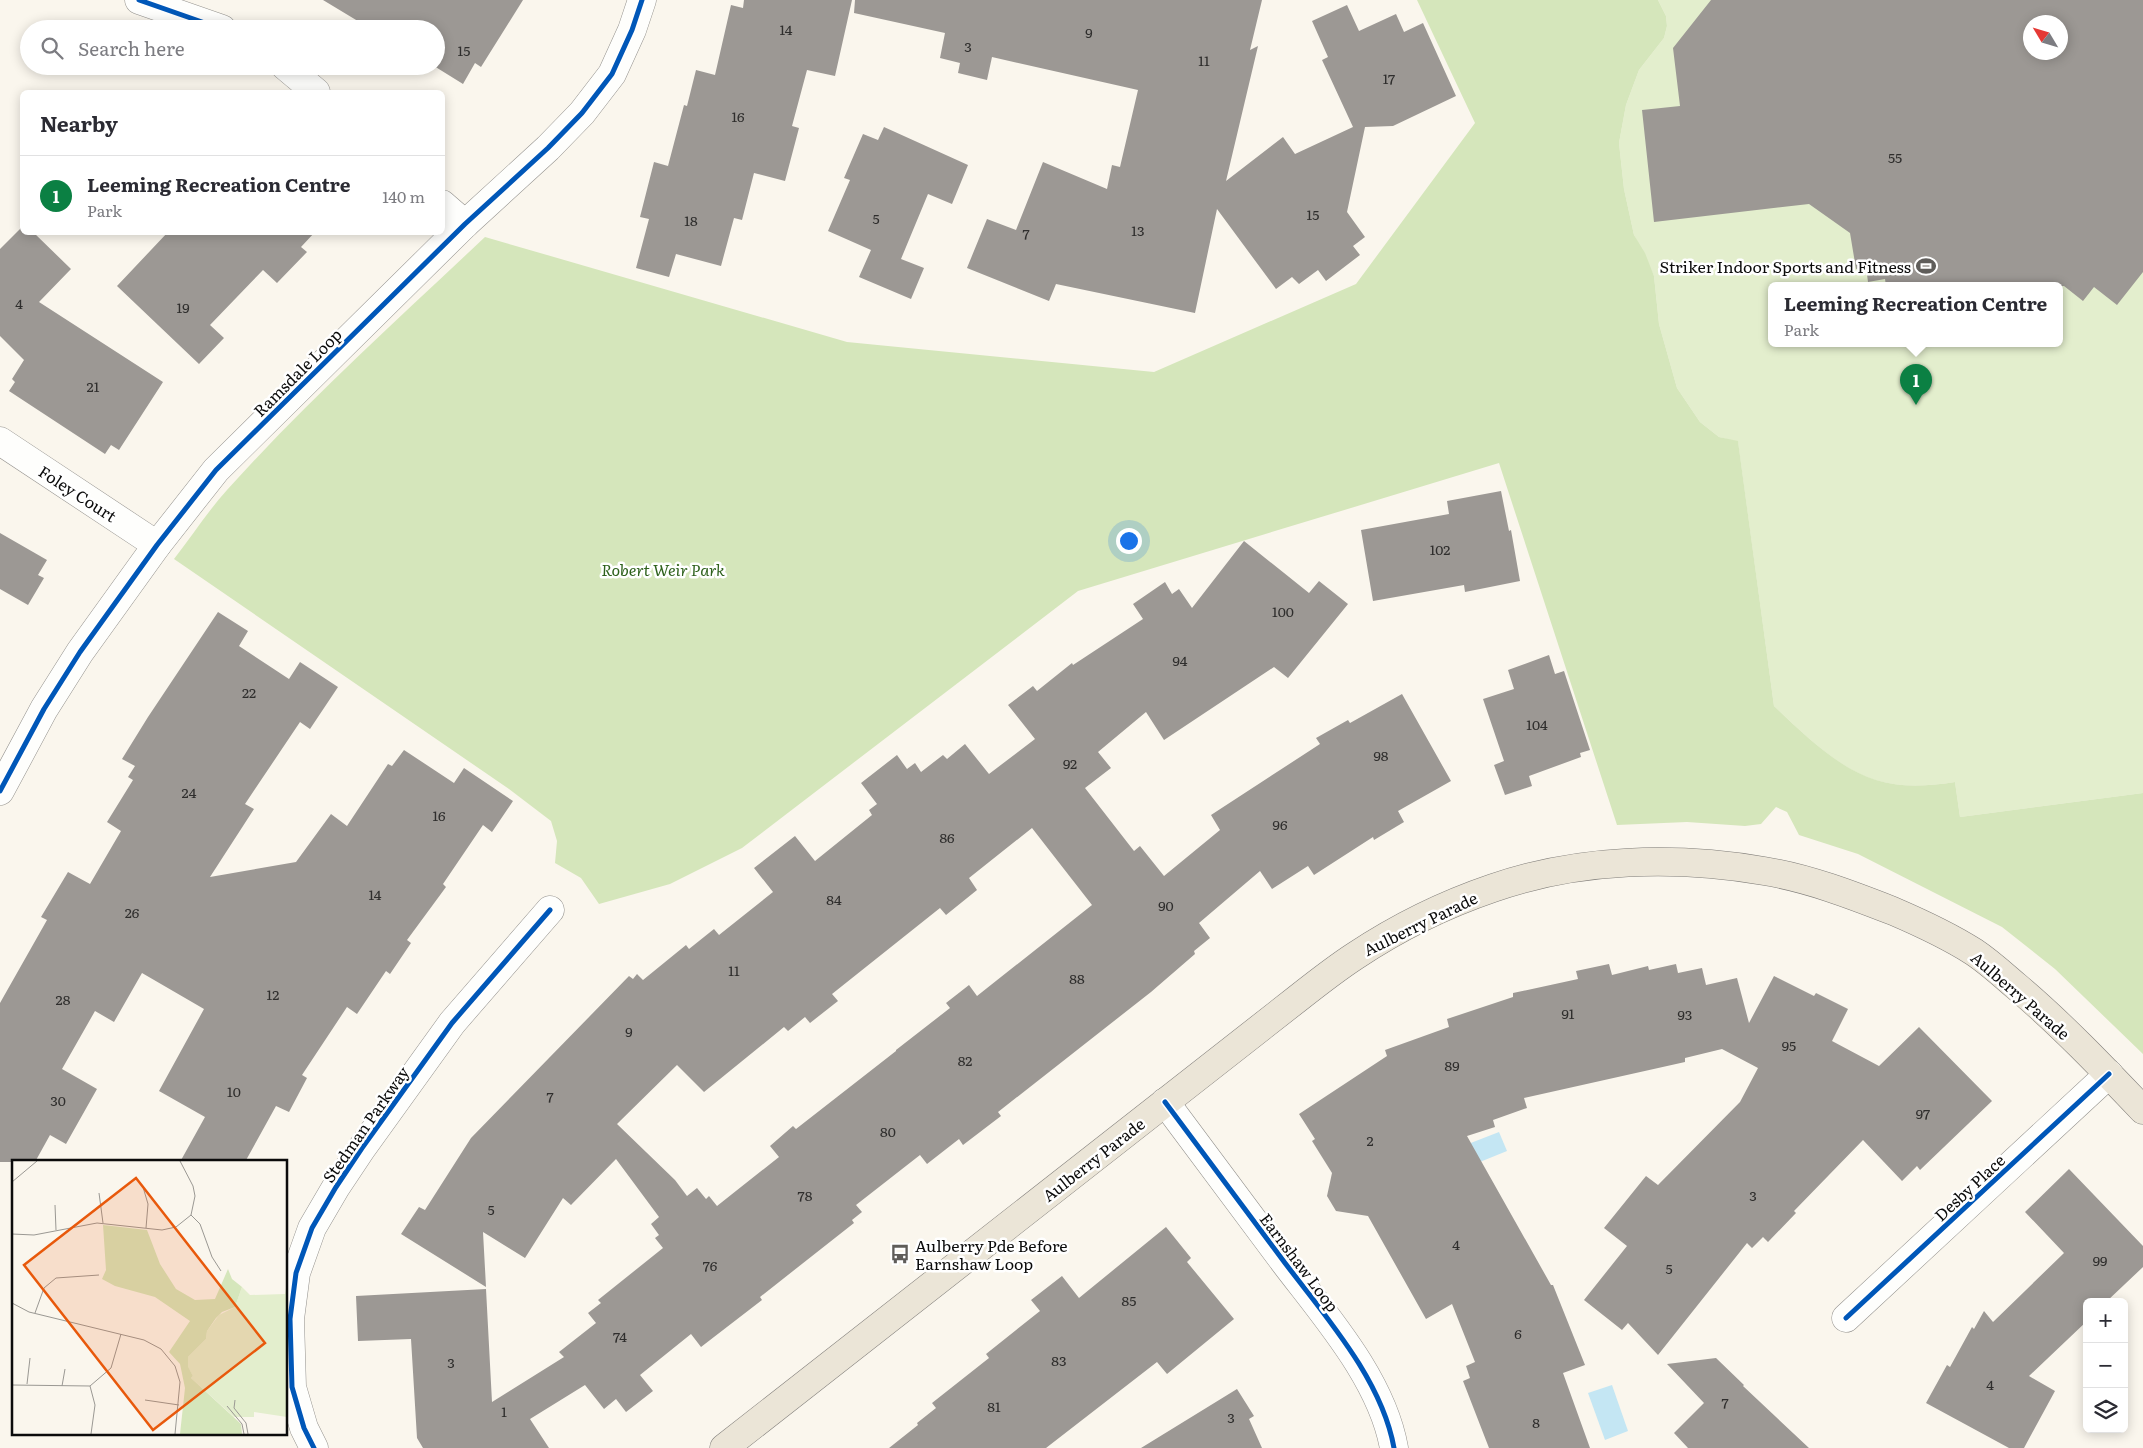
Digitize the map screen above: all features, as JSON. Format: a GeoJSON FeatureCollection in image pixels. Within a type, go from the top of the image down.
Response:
{"type":"FeatureCollection","features":[{"type":"Feature","properties":{"kind":"main road","name":"Aulberry Parade"},"geometry":{"type":"LineString","coordinates":[[724,1448],[1341,966],[1404,928],[1493,888],[1528,878],[1584,867],[1680,862],[1765,871],[1861,898],[1925,925],[1975,953],[2041,1007],[2143,1110]]}},
{"type":"Feature","properties":{"kind":"street"},"geometry":{"type":"LineString","coordinates":[[139,0],[196,20]]}},
{"type":"Feature","properties":{"kind":"street","name":"Ramsdale Loop"},"geometry":{"type":"LineString","coordinates":[[0,791],[44,708],[80,652],[157,544],[216,470],[466,224],[548,148],[588,105],[612,74],[632,30],[642,0]]}},
{"type":"Feature","properties":{"kind":"street"},"geometry":{"type":"LineString","coordinates":[[295,75],[314,90]]}},
{"type":"Feature","properties":{"kind":"street"},"geometry":{"type":"LineString","coordinates":[[445,206],[466,224]]}},
{"type":"Feature","properties":{"kind":"street","name":"Foley Court"},"geometry":{"type":"LineString","coordinates":[[0,441],[157,544]]}},
{"type":"Feature","properties":{"kind":"street","name":"Stedman Parkway"},"geometry":{"type":"LineString","coordinates":[[314,1448],[304,1428],[292,1387],[290,1319],[296,1273],[312,1228],[357,1156],[452,1023],[550,910]]}},
{"type":"Feature","properties":{"kind":"street","name":"Desby Place"},"geometry":{"type":"LineString","coordinates":[[1846,1318],[2109,1074]]}},
{"type":"Feature","properties":{"kind":"street","name":"Earnshaw Loop"},"geometry":{"type":"LineString","coordinates":[[1165,1102],[1346,1344],[1374,1390],[1392,1437],[1394,1448]]}},
{"type":"Feature","properties":{"kind":"green space","name":"Robert Weir Park"},"geometry":{"type":"Polygon","coordinates":[[[1417,0],[1658,0],[1666,16],[1667,26],[1664,38],[1639,70],[1626,105],[1619,143],[1624,189],[1634,235],[1645,253],[1654,276],[1659,324],[1677,388],[1700,422],[1719,437],[1738,441],[1774,706],[1821,749],[1862,775],[1886,783],[1905,785],[1955,782],[1960,817],[2143,793],[2143,1054],[2055,969],[2002,927],[1858,854],[1799,835],[1787,812],[1776,807],[1761,824],[1745,826],[1687,822],[1617,825],[1499,463],[1078,591],[742,848],[670,884],[599,904],[581,878],[555,863],[557,841],[551,821],[509,789],[174,559],[220,498],[289,424],[485,237],[847,342],[1154,372],[1356,284],[1475,123],[1417,0]]]}},
{"type":"Feature","properties":{"kind":"green space"},"geometry":{"type":"Polygon","coordinates":[[[1658,0],[2143,0],[2143,793],[1960,817],[1955,782],[1905,785],[1885,783],[1861,775],[1821,749],[1774,706],[1738,442],[1719,437],[1700,422],[1677,388],[1659,324],[1654,276],[1634,235],[1624,189],[1619,143],[1626,105],[1639,70],[1664,38],[1667,26],[1666,16],[1658,0]]]}},
{"type":"Feature","properties":{"kind":"water"},"geometry":{"type":"Polygon","coordinates":[[[1499,1132],[1507,1151],[1470,1166],[1463,1146],[1499,1132]]]}},
{"type":"Feature","properties":{"kind":"water"},"geometry":{"type":"Polygon","coordinates":[[[1612,1385],[1628,1431],[1605,1440],[1588,1393],[1612,1385]]]}},
{"type":"Feature","properties":{"kind":"building"},"geometry":{"type":"Polygon","coordinates":[[[323,0],[523,0],[481,67],[475,63],[463,84],[445,73],[445,20],[356,20],[323,0]]]}},
{"type":"Feature","properties":{"kind":"building"},"geometry":{"type":"Polygon","coordinates":[[[744,0],[852,0],[835,76],[807,70],[792,126],[799,128],[785,181],[754,173],[742,220],[734,218],[721,266],[676,254],[669,277],[636,268],[649,219],[640,217],[654,162],[668,166],[684,105],[687,106],[696,70],[715,75],[731,5],[743,8],[744,0]]]}},
{"type":"Feature","properties":{"kind":"building"},"geometry":{"type":"Polygon","coordinates":[[[855,0],[1262,0],[1250,50],[1258,46],[1226,181],[1283,137],[1295,154],[1353,127],[1322,60],[1328,57],[1312,21],[1347,5],[1359,31],[1396,14],[1404,32],[1423,23],[1456,96],[1393,126],[1365,127],[1347,212],[1365,237],[1353,246],[1360,255],[1326,281],[1318,270],[1299,284],[1292,277],[1276,289],[1217,209],[1195,313],[1056,284],[1049,301],[967,268],[987,219],[1016,230],[1043,162],[1107,189],[1112,165],[1120,167],[1138,90],[992,57],[987,80],[958,73],[960,63],[940,58],[945,33],[854,13],[855,0]]]}},
{"type":"Feature","properties":{"kind":"building"},"geometry":{"type":"Polygon","coordinates":[[[1711,0],[2143,0],[2143,272],[2117,305],[2094,287],[2083,301],[2063,286],[2063,282],[1885,282],[1885,279],[1868,282],[1866,267],[1856,269],[1850,233],[1809,204],[1654,222],[1642,110],[1680,106],[1673,48],[1711,0]]]}},
{"type":"Feature","properties":{"kind":"building"},"geometry":{"type":"Polygon","coordinates":[[[884,127],[968,165],[952,204],[928,194],[901,259],[924,268],[911,299],[859,277],[871,250],[828,231],[850,180],[844,178],[863,134],[878,140],[884,127]]]}},
{"type":"Feature","properties":{"kind":"building"},"geometry":{"type":"Polygon","coordinates":[[[20,229],[20,235],[36,235],[71,269],[39,302],[163,382],[119,450],[111,445],[105,454],[9,391],[15,382],[12,379],[24,360],[0,336],[0,249],[20,229]]]}},
{"type":"Feature","properties":{"kind":"building"},"geometry":{"type":"Polygon","coordinates":[[[165,235],[312,235],[301,247],[307,252],[277,283],[263,270],[210,325],[224,338],[199,364],[117,286],[165,235]]]}},
{"type":"Feature","properties":{"kind":"building"},"geometry":{"type":"Polygon","coordinates":[[[1501,491],[1509,531],[1511,530],[1520,581],[1465,592],[1464,585],[1373,601],[1361,530],[1449,514],[1447,501],[1501,491]]]}},
{"type":"Feature","properties":{"kind":"building"},"geometry":{"type":"Polygon","coordinates":[[[0,533],[47,560],[38,575],[44,578],[28,605],[0,589],[0,533]]]}},
{"type":"Feature","properties":{"kind":"building"},"geometry":{"type":"Polygon","coordinates":[[[1244,541],[1309,593],[1319,581],[1348,604],[1288,678],[1274,667],[1164,740],[1146,712],[1098,752],[1111,768],[1085,788],[1134,851],[1140,846],[1164,876],[1220,830],[1211,815],[1320,744],[1316,738],[1348,720],[1350,723],[1402,694],[1451,781],[1398,811],[1404,822],[1374,840],[1373,837],[1314,875],[1308,866],[1272,889],[1260,871],[1199,923],[1210,938],[1194,951],[1195,954],[1151,992],[998,1112],[1001,1116],[963,1145],[959,1139],[927,1164],[920,1155],[856,1205],[862,1212],[852,1220],[854,1223],[760,1297],[762,1300],[701,1347],[691,1334],[640,1375],[653,1391],[626,1412],[616,1399],[604,1409],[585,1385],[530,1419],[549,1448],[423,1448],[417,1438],[411,1339],[358,1341],[356,1296],[486,1289],[492,1402],[564,1357],[559,1352],[596,1323],[588,1313],[601,1303],[598,1300],[663,1248],[655,1238],[659,1235],[651,1224],[659,1217],[616,1159],[571,1205],[563,1198],[525,1258],[483,1232],[486,1287],[401,1234],[419,1207],[425,1210],[471,1138],[629,976],[633,979],[637,974],[643,980],[686,945],[689,949],[714,929],[719,935],[773,892],[754,868],[795,836],[815,861],[872,815],[869,810],[877,804],[861,783],[897,755],[907,769],[915,763],[921,772],[943,755],[947,759],[965,744],[989,774],[1035,739],[1008,705],[1033,686],[1037,691],[1072,663],[1073,665],[1143,619],[1133,604],[1165,582],[1172,594],[1179,589],[1192,608],[1244,541]],[[1032,828],[969,878],[977,890],[946,915],[940,908],[832,994],[838,1001],[810,1023],[805,1017],[788,1031],[784,1027],[704,1092],[677,1065],[617,1124],[675,1180],[687,1196],[697,1188],[706,1199],[709,1196],[717,1206],[779,1157],[770,1146],[793,1126],[796,1129],[950,1008],[946,1003],[969,985],[977,996],[1092,905],[1032,828]]]}},
{"type":"Feature","properties":{"kind":"building"},"geometry":{"type":"Polygon","coordinates":[[[218,612],[248,631],[239,646],[289,679],[300,662],[338,687],[310,729],[300,722],[245,804],[254,809],[210,877],[296,862],[331,814],[347,826],[388,764],[392,766],[404,750],[454,783],[464,768],[513,801],[492,832],[483,825],[443,884],[446,887],[407,940],[411,943],[390,974],[386,971],[357,1014],[347,1007],[302,1075],[307,1078],[289,1112],[276,1106],[246,1160],[181,1160],[205,1117],[159,1091],[204,1009],[142,973],[114,1022],[95,1011],[62,1069],[97,1089],[66,1144],[50,1135],[36,1160],[0,1162],[0,1003],[47,920],[41,917],[68,872],[90,884],[121,831],[107,822],[133,780],[128,777],[135,766],[122,759],[218,612]]]}},
{"type":"Feature","properties":{"kind":"building"},"geometry":{"type":"Polygon","coordinates":[[[1549,655],[1555,674],[1564,671],[1590,750],[1580,753],[1581,757],[1529,776],[1532,786],[1505,795],[1494,765],[1504,761],[1483,699],[1514,689],[1508,670],[1549,655]]]}},
{"type":"Feature","properties":{"kind":"building"},"geometry":{"type":"Polygon","coordinates":[[[1609,964],[1612,975],[1648,966],[1649,970],[1676,964],[1678,973],[1702,968],[1706,985],[1737,978],[1749,1023],[1774,976],[1814,996],[1816,993],[1848,1009],[1832,1041],[1879,1066],[1919,1027],[1992,1101],[1920,1170],[1917,1166],[1902,1181],[1863,1140],[1794,1211],[1796,1213],[1768,1242],[1763,1237],[1752,1248],[1747,1243],[1658,1355],[1628,1323],[1622,1330],[1584,1300],[1627,1246],[1604,1228],[1646,1176],[1658,1185],[1740,1102],[1758,1068],[1722,1049],[1685,1058],[1685,1062],[1524,1098],[1527,1108],[1493,1120],[1495,1127],[1467,1136],[1551,1285],[1553,1285],[1585,1365],[1563,1373],[1590,1448],[1489,1448],[1463,1381],[1470,1378],[1466,1366],[1475,1362],[1452,1304],[1426,1319],[1368,1216],[1336,1211],[1327,1196],[1332,1173],[1312,1141],[1315,1139],[1299,1114],[1387,1056],[1385,1050],[1449,1027],[1447,1019],[1513,997],[1513,993],[1578,979],[1576,971],[1609,964]]]}},
{"type":"Feature","properties":{"kind":"building"},"geometry":{"type":"Polygon","coordinates":[[[2069,1169],[2143,1246],[2143,1267],[2110,1298],[2083,1298],[2083,1325],[2029,1376],[2055,1391],[2024,1448],[2009,1448],[1926,1403],[1947,1365],[1950,1367],[1972,1327],[1974,1329],[1984,1311],[1993,1322],[2064,1253],[2025,1212],[2069,1169]]]}},
{"type":"Feature","properties":{"kind":"building"},"geometry":{"type":"Polygon","coordinates":[[[1166,1227],[1191,1258],[1187,1262],[1234,1319],[1167,1374],[1157,1362],[1046,1448],[889,1448],[936,1408],[932,1403],[989,1358],[986,1354],[1040,1311],[1031,1300],[1062,1276],[1079,1298],[1166,1227]]]}},
{"type":"Feature","properties":{"kind":"building"},"geometry":{"type":"Polygon","coordinates":[[[1716,1358],[1809,1448],[1688,1448],[1674,1433],[1704,1403],[1667,1364],[1716,1358]]]}},
{"type":"Feature","properties":{"kind":"building"},"geometry":{"type":"Polygon","coordinates":[[[1237,1389],[1254,1416],[1249,1419],[1262,1448],[1141,1448],[1237,1389]]]}},
{"type":"Feature","properties":{"kind":"cycle path"},"geometry":{"type":"LineString","coordinates":[[139,0],[196,20]]}},
{"type":"Feature","properties":{"kind":"cycle path"},"geometry":{"type":"LineString","coordinates":[[0,791],[44,709],[80,652],[157,545],[216,470],[465,224],[548,148],[582,113],[612,74],[632,30],[642,0]]}},
{"type":"Feature","properties":{"kind":"cycle path"},"geometry":{"type":"LineString","coordinates":[[314,1448],[304,1428],[292,1387],[290,1319],[296,1273],[312,1228],[362,1148],[452,1023],[550,910]]}},
{"type":"Feature","properties":{"kind":"cycle path"},"geometry":{"type":"LineString","coordinates":[[1846,1318],[2109,1074]]}},
{"type":"Feature","properties":{"kind":"cycle path"},"geometry":{"type":"LineString","coordinates":[[1165,1102],[1350,1350],[1378,1398],[1388,1423],[1394,1448]]}},
{"type":"Feature","properties":{"kind":"place","name":"Striker Indoor Sports and Fitness"},"geometry":{"type":"Point","coordinates":[1926,266]}},
{"type":"Feature","properties":{"kind":"place","name":"Leeming Recreation Centre"},"geometry":{"type":"Point","coordinates":[1916,405]}},
{"type":"Feature","properties":{"kind":"place","name":"Aulberry Pde Before Earnshaw Loop"},"geometry":{"type":"Point","coordinates":[900,1254]}}]}
